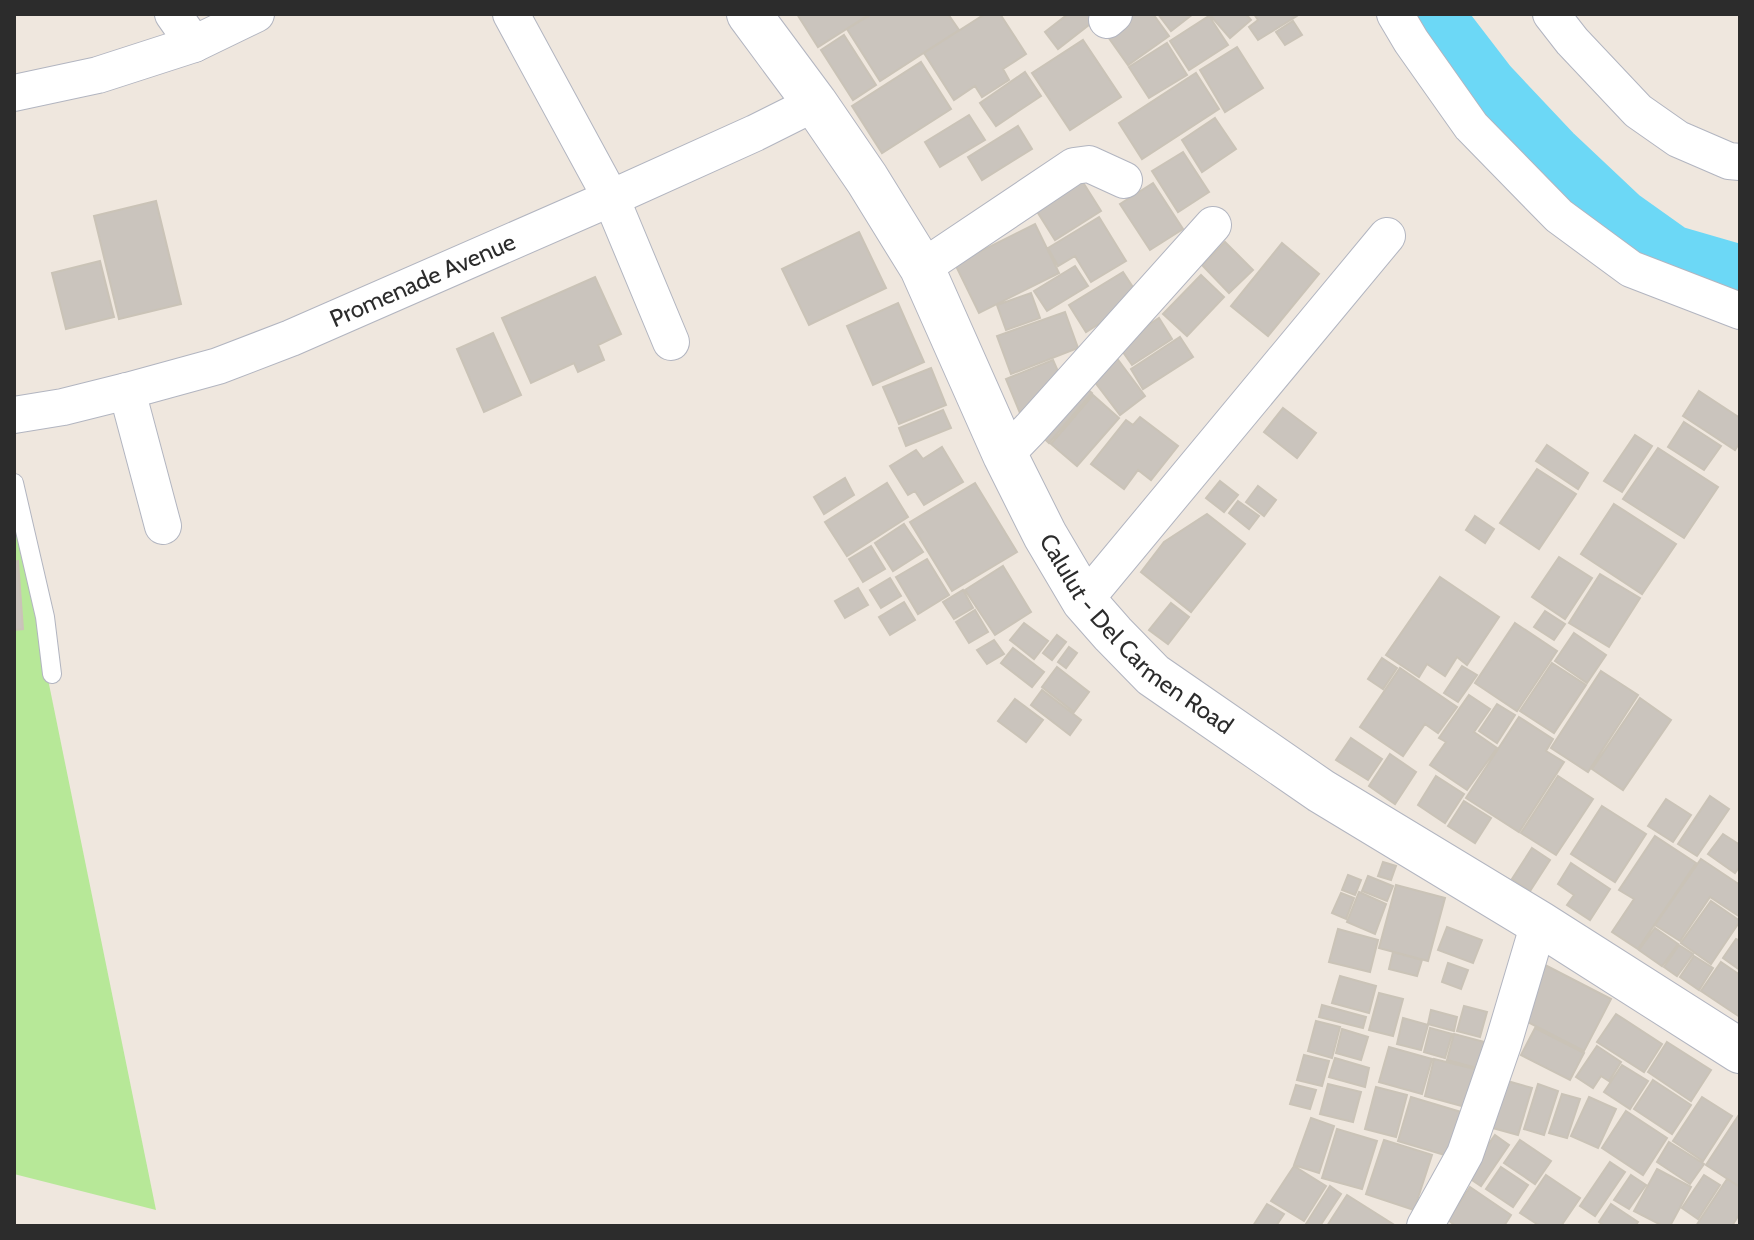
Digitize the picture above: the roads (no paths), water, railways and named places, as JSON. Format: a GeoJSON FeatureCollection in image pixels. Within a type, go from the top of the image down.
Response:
{"type":"FeatureCollection","features":[{"type":"Feature","properties":{"kind":"main road","name":"Calulut - Del Carmen Road"},"geometry":{"type":"LineString","coordinates":[[750,14],[867,179],[922,268],[1005,455],[1045,535],[1084,601],[1153,675],[1321,791],[1539,923],[1740,1051]]}},
{"type":"Feature","properties":{"kind":"street"},"geometry":{"type":"LineString","coordinates":[[173,14],[194,44]]}},
{"type":"Feature","properties":{"kind":"street"},"geometry":{"type":"LineString","coordinates":[[14,93],[98,75],[194,44],[256,14]]}},
{"type":"Feature","properties":{"kind":"street"},"geometry":{"type":"LineString","coordinates":[[511,14],[611,198],[671,342]]}},
{"type":"Feature","properties":{"kind":"street"},"geometry":{"type":"LineString","coordinates":[[1395,14],[1471,126],[1559,216],[1631,269],[1740,311]]}},
{"type":"Feature","properties":{"kind":"street"},"geometry":{"type":"LineString","coordinates":[[1551,14],[1638,111],[1678,139],[1729,161],[1740,162]]}},
{"type":"Feature","properties":{"kind":"street","name":"Promenade Avenue"},"geometry":{"type":"LineString","coordinates":[[14,415],[63,407],[218,366],[291,338],[611,198],[815,103]]}},
{"type":"Feature","properties":{"kind":"street"},"geometry":{"type":"LineString","coordinates":[[922,268],[1074,166],[1089,164],[1124,180]]}},
{"type":"Feature","properties":{"kind":"street"},"geometry":{"type":"LineString","coordinates":[[1005,455],[1213,225]]}},
{"type":"Feature","properties":{"kind":"street"},"geometry":{"type":"LineString","coordinates":[[1084,601],[1387,236]]}},
{"type":"Feature","properties":{"kind":"street"},"geometry":{"type":"LineString","coordinates":[[127,391],[163,526]]}},
{"type":"Feature","properties":{"kind":"street"},"geometry":{"type":"LineString","coordinates":[[1425,1226],[1465,1154],[1503,1044],[1539,923]]}},
{"type":"Feature","properties":{"kind":"lane"},"geometry":{"type":"LineString","coordinates":[[14,483],[45,617],[52,674]]}},
{"type":"Feature","properties":{"kind":"waterway"},"geometry":{"type":"LineString","coordinates":[[1430,14],[1486,87],[1550,155],[1619,220],[1671,257],[1740,277]]}}]}
